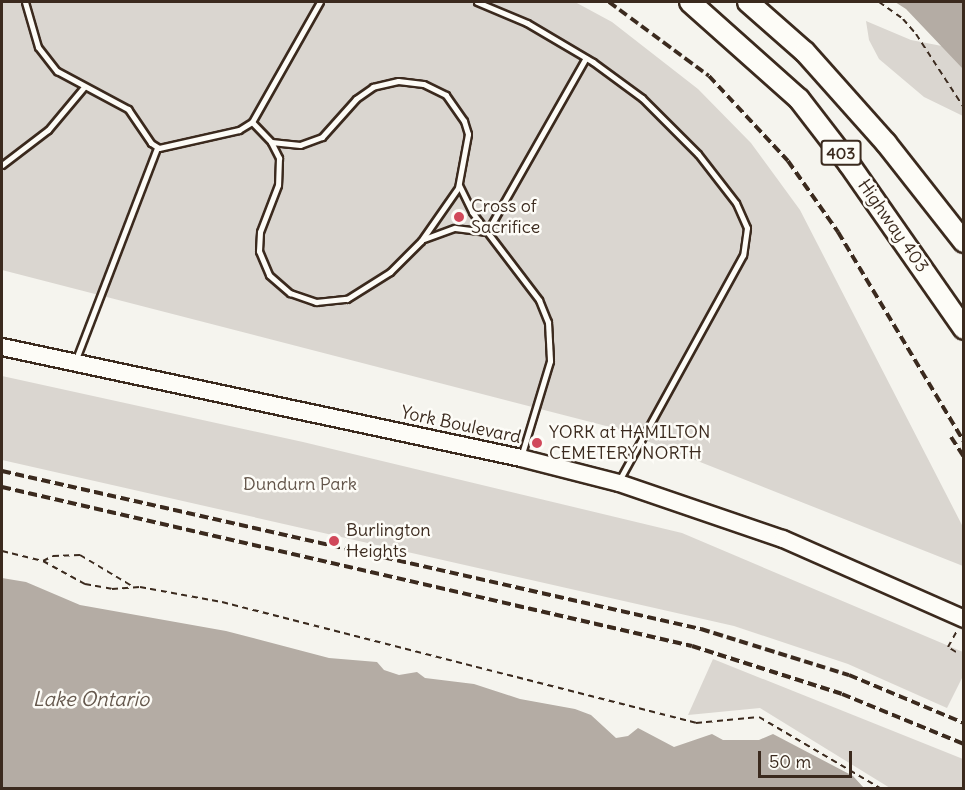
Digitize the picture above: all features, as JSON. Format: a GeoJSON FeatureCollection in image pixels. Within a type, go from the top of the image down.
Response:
{"type":"FeatureCollection","features":[{"type":"Feature","properties":{"kind":"highway","name":"Highway 403"},"geometry":{"type":"LineString","coordinates":[[690,2],[799,99],[849,164],[963,329]]}},
{"type":"Feature","properties":{"kind":"highway","name":"403"},"geometry":{"type":"LineString","coordinates":[[748,2],[806,52],[886,143],[963,242]]}},
{"type":"Feature","properties":{"kind":"main road","name":"York Boulevard"},"geometry":{"type":"LineString","coordinates":[[2,347],[521,458],[619,483],[783,539],[960,626]]}},
{"type":"Feature","properties":{"kind":"lane"},"geometry":{"type":"LineString","coordinates":[[25,2],[38,46],[57,70],[84,87],[112,98],[128,109],[157,148]]}},
{"type":"Feature","properties":{"kind":"lane"},"geometry":{"type":"LineString","coordinates":[[157,148],[239,130],[252,122],[320,2]]}},
{"type":"Feature","properties":{"kind":"lane"},"geometry":{"type":"LineString","coordinates":[[477,2],[527,23],[586,58],[642,98],[698,154],[736,203],[747,228],[743,255],[619,483]]}},
{"type":"Feature","properties":{"kind":"lane"},"geometry":{"type":"LineString","coordinates":[[486,231],[586,58]]}},
{"type":"Feature","properties":{"kind":"lane"},"geometry":{"type":"LineString","coordinates":[[252,122],[272,142],[279,158],[278,185],[260,232],[259,251],[269,275],[290,293],[316,302],[347,299],[390,272],[422,241],[459,185],[467,147],[464,121],[446,95],[423,84],[398,81],[373,87],[322,137],[300,145],[272,142]]}},
{"type":"Feature","properties":{"kind":"lane"},"geometry":{"type":"LineString","coordinates":[[2,165],[48,130],[84,87]]}},
{"type":"Feature","properties":{"kind":"lane"},"geometry":{"type":"LineString","coordinates":[[74,364],[88,336],[157,148]]}},
{"type":"Feature","properties":{"kind":"lane"},"geometry":{"type":"LineString","coordinates":[[459,185],[486,231],[539,300],[548,322],[550,362],[521,458]]}},
{"type":"Feature","properties":{"kind":"lane"},"geometry":{"type":"LineString","coordinates":[[422,241],[455,228],[486,231]]}},
{"type":"Feature","properties":{"kind":"path"},"geometry":{"type":"LineString","coordinates":[[879,2],[903,19],[916,34],[963,108]]}},
{"type":"Feature","properties":{"kind":"path"},"geometry":{"type":"LineString","coordinates":[[2,551],[44,561],[85,584],[112,589],[132,586],[222,602],[696,723],[759,717],[880,789]]}},
{"type":"Feature","properties":{"kind":"path"},"geometry":{"type":"LineString","coordinates":[[44,561],[53,556],[80,555],[132,586]]}},
{"type":"Feature","properties":{"kind":"path"},"geometry":{"type":"LineString","coordinates":[[956,651],[948,647],[960,626]]}},
{"type":"Feature","properties":{"kind":"green space"},"geometry":{"type":"Polygon","coordinates":[[[2,2],[575,2],[612,22],[698,89],[751,143],[800,210],[963,527],[963,566],[614,428],[2,270],[2,2]]]}},
{"type":"Feature","properties":{"kind":"green space"},"geometry":{"type":"Polygon","coordinates":[[[866,21],[911,40],[947,47],[963,57],[963,116],[924,97],[879,59],[869,40],[866,21]]]}},
{"type":"Feature","properties":{"kind":"green space","name":"Dundurn Park"},"geometry":{"type":"Polygon","coordinates":[[[2,376],[303,442],[682,533],[963,652],[963,676],[947,708],[848,664],[734,626],[2,460],[2,376]]]}},
{"type":"Feature","properties":{"kind":"green space"},"geometry":{"type":"Polygon","coordinates":[[[713,659],[963,759],[963,788],[890,788],[760,708],[688,715],[713,659]]]}},
{"type":"Feature","properties":{"kind":"water"},"geometry":{"type":"Polygon","coordinates":[[[895,2],[963,2],[963,69],[906,9],[895,2]]]}},
{"type":"Feature","properties":{"kind":"water","name":"Lake Ontario"},"geometry":{"type":"Polygon","coordinates":[[[2,578],[26,582],[80,605],[226,631],[329,658],[377,662],[384,670],[399,675],[417,672],[425,678],[474,684],[520,699],[575,709],[591,715],[616,738],[628,736],[638,728],[674,747],[712,734],[723,740],[759,740],[773,734],[853,776],[864,788],[2,788],[2,578]]]}},
{"type":"Feature","properties":{"kind":"railway"},"geometry":{"type":"LineString","coordinates":[[609,2],[709,76],[788,161],[838,232],[964,442]]}},
{"type":"Feature","properties":{"kind":"railway"},"geometry":{"type":"LineString","coordinates":[[951,437],[964,457]]}},
{"type":"Feature","properties":{"kind":"railway"},"geometry":{"type":"LineString","coordinates":[[2,471],[701,629],[849,675],[964,723]]}},
{"type":"Feature","properties":{"kind":"railway"},"geometry":{"type":"LineString","coordinates":[[2,487],[692,646],[842,694],[964,744]]}},
{"type":"Feature","properties":{"kind":"place","name":"Cross of Sacrifice"},"geometry":{"type":"Point","coordinates":[459,217]}},
{"type":"Feature","properties":{"kind":"place","name":"YORK at HAMILTON CEMETERY NORTH"},"geometry":{"type":"Point","coordinates":[537,443]}},
{"type":"Feature","properties":{"kind":"place","name":"Burlington Heights"},"geometry":{"type":"Point","coordinates":[334,541]}}]}
